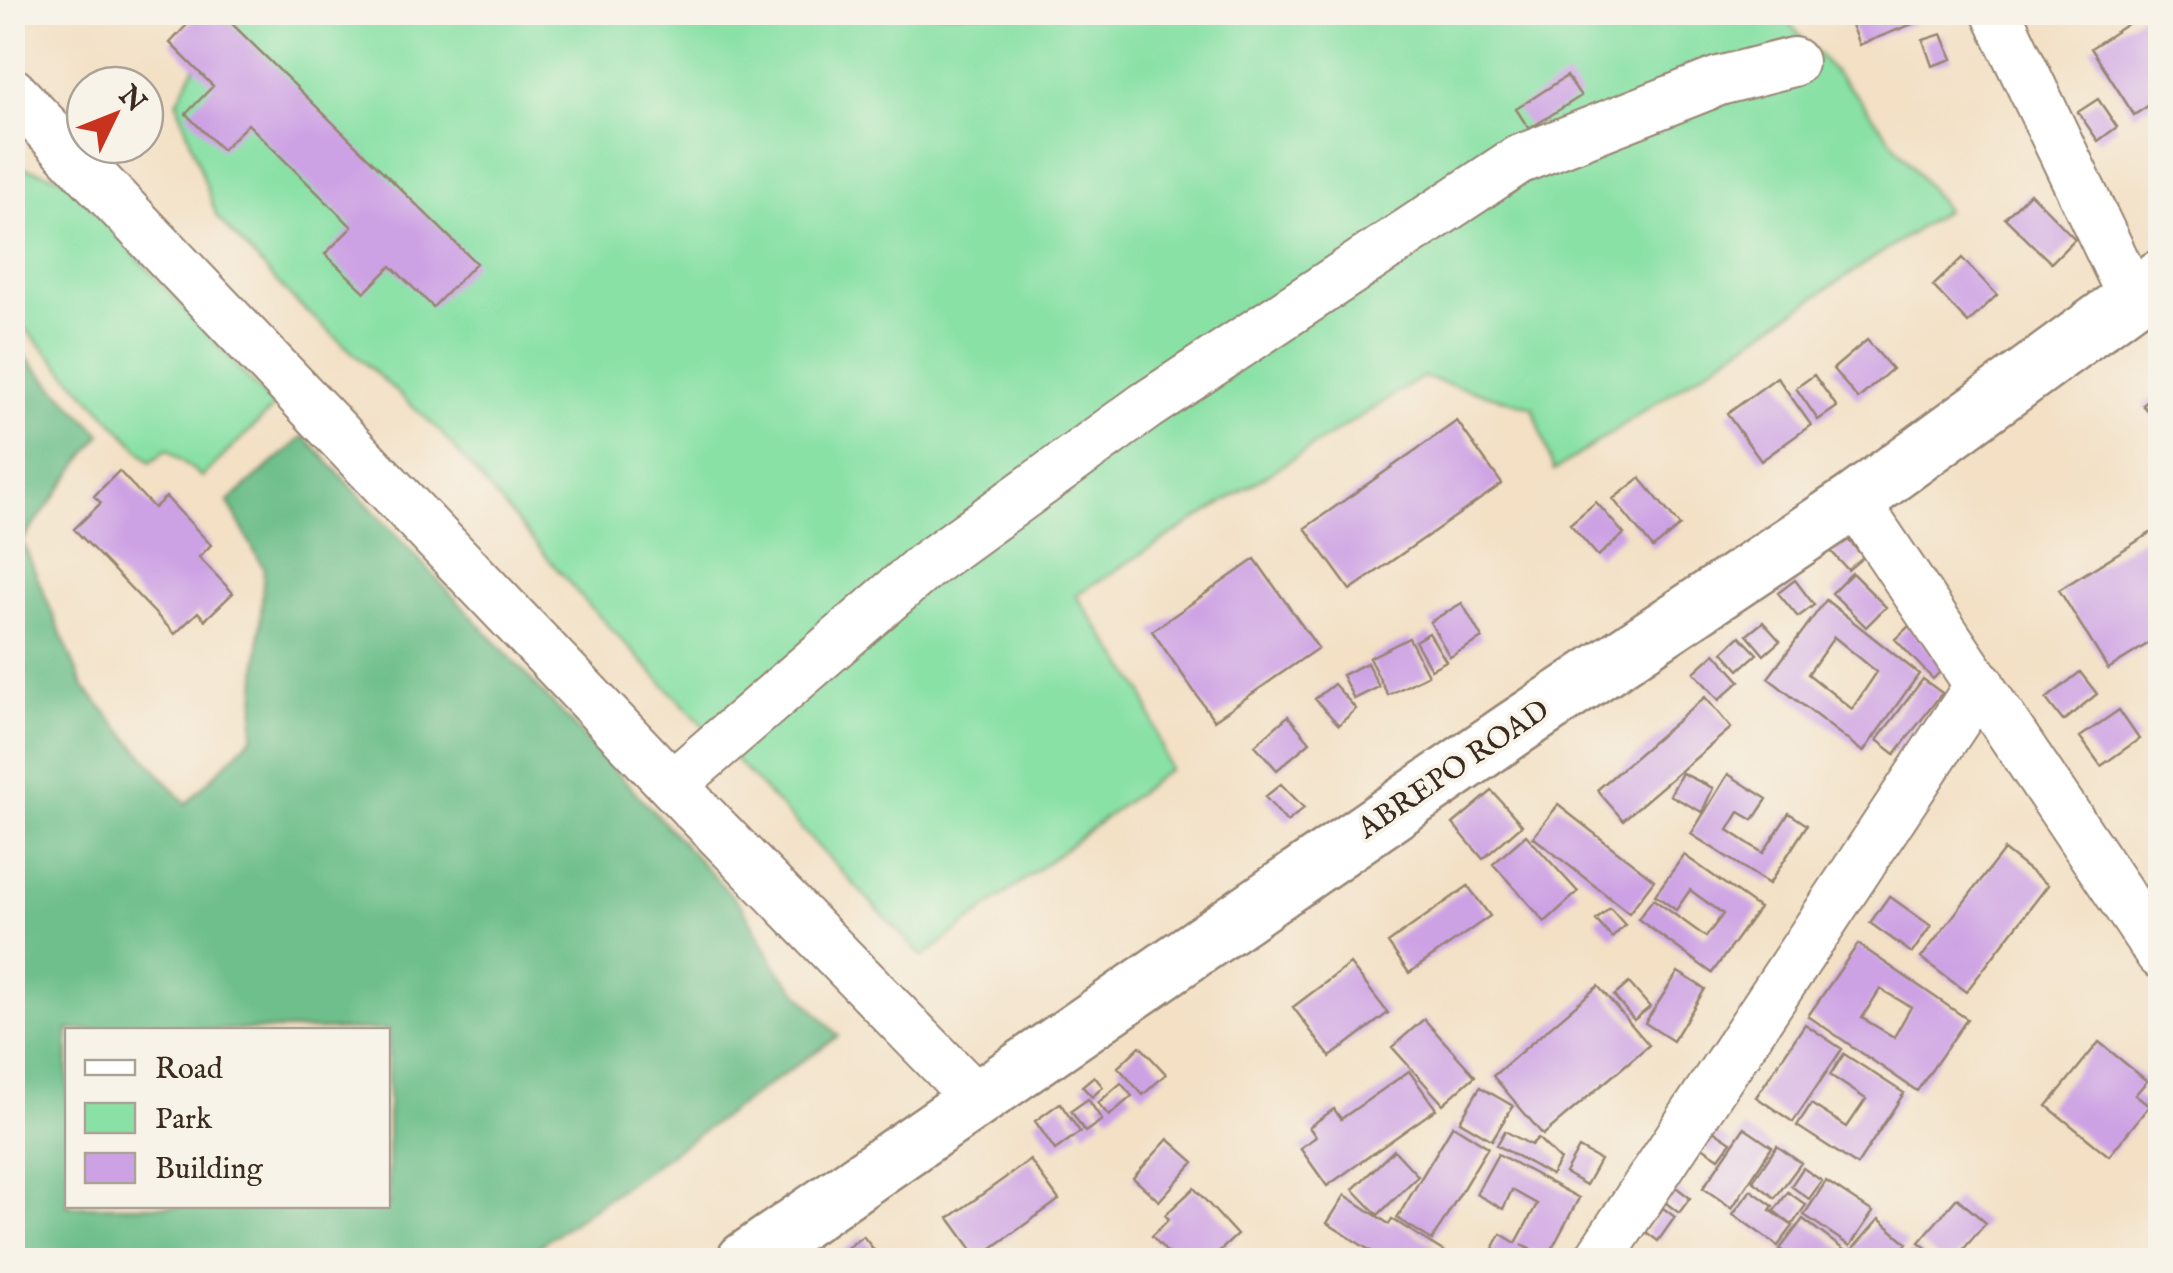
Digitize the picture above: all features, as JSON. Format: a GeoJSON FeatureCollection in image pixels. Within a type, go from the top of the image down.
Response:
{"type":"FeatureCollection","features":[{"type":"Feature","properties":{"kind":"main road","name":"ABREPO ROAD"},"geometry":{"type":"LineString","coordinates":[[745,1260],[1512,730],[1855,501],[2146,287]]}},
{"type":"Feature","properties":{"kind":"street"},"geometry":{"type":"LineString","coordinates":[[1996,12],[2146,287]]}},
{"type":"Feature","properties":{"kind":"street"},"geometry":{"type":"LineString","coordinates":[[672,785],[924,567],[1146,406],[1518,160],[1718,81],[1793,62]]}},
{"type":"Feature","properties":{"kind":"street"},"geometry":{"type":"LineString","coordinates":[[12,92],[976,1099]]}},
{"type":"Feature","properties":{"kind":"street"},"geometry":{"type":"LineString","coordinates":[[1855,501],[2160,954]]}},
{"type":"Feature","properties":{"kind":"street"},"geometry":{"type":"LineString","coordinates":[[1598,1260],[1980,684]]}},
{"type":"Feature","properties":{"kind":"green space"},"geometry":{"type":"Polygon","coordinates":[[[1652,12],[1785,19],[1858,97],[1946,210],[1554,471],[1533,407],[1423,377],[1076,595],[1143,692],[1169,769],[923,957],[581,597],[438,429],[293,299],[217,217],[177,102],[221,13],[1652,12]]]}},
{"type":"Feature","properties":{"kind":"green space"},"geometry":{"type":"Polygon","coordinates":[[[13,165],[65,178],[274,407],[202,477],[167,449],[151,462],[15,318],[13,165]]]}},
{"type":"Feature","properties":{"kind":"green space"},"geometry":{"type":"Polygon","coordinates":[[[12,344],[101,434],[22,541],[83,686],[186,804],[253,736],[264,569],[228,502],[304,436],[743,908],[778,970],[838,1036],[519,1260],[13,1260],[12,344]]]}},
{"type":"Feature","properties":{"kind":"building"},"geometry":{"type":"Polygon","coordinates":[[[199,12],[220,12],[476,263],[433,307],[391,266],[365,292],[325,254],[352,227],[248,124],[222,150],[186,114],[213,86],[170,43],[199,12]]]}},
{"type":"Feature","properties":{"kind":"building"},"geometry":{"type":"Polygon","coordinates":[[[1846,12],[1921,13],[1913,16],[1915,23],[1859,45],[1846,12]]]}},
{"type":"Feature","properties":{"kind":"building"},"geometry":{"type":"Polygon","coordinates":[[[2146,12],[2160,12],[2160,98],[2134,115],[2091,48],[2146,12]]]}},
{"type":"Feature","properties":{"kind":"building"},"geometry":{"type":"Polygon","coordinates":[[[1942,34],[1952,59],[1932,66],[1923,40],[1942,34]]]}},
{"type":"Feature","properties":{"kind":"building"},"geometry":{"type":"Polygon","coordinates":[[[1567,76],[1581,96],[1529,129],[1516,109],[1567,76]]]}},
{"type":"Feature","properties":{"kind":"building"},"geometry":{"type":"Polygon","coordinates":[[[2098,99],[2117,127],[2098,141],[2078,112],[2098,99]]]}},
{"type":"Feature","properties":{"kind":"building"},"geometry":{"type":"Polygon","coordinates":[[[2030,193],[2075,239],[2051,263],[2005,218],[2030,193]]]}},
{"type":"Feature","properties":{"kind":"building"},"geometry":{"type":"Polygon","coordinates":[[[1962,258],[1997,295],[1968,323],[1933,286],[1962,258]]]}},
{"type":"Feature","properties":{"kind":"building"},"geometry":{"type":"Polygon","coordinates":[[[1867,340],[1892,369],[1858,399],[1833,369],[1867,340]]]}},
{"type":"Feature","properties":{"kind":"building"},"geometry":{"type":"Polygon","coordinates":[[[1814,375],[1837,407],[1818,420],[1796,388],[1814,375]]]}},
{"type":"Feature","properties":{"kind":"building"},"geometry":{"type":"Polygon","coordinates":[[[1777,377],[1811,425],[1761,461],[1727,414],[1777,377]]]}},
{"type":"Feature","properties":{"kind":"building"},"geometry":{"type":"Polygon","coordinates":[[[2160,391],[2160,426],[2143,405],[2160,391]]]}},
{"type":"Feature","properties":{"kind":"building"},"geometry":{"type":"Polygon","coordinates":[[[1457,421],[1502,484],[1350,590],[1305,528],[1457,421]]]}},
{"type":"Feature","properties":{"kind":"building"},"geometry":{"type":"Polygon","coordinates":[[[119,471],[154,508],[166,497],[211,545],[199,557],[233,593],[205,620],[198,612],[175,634],[74,529],[101,503],[94,496],[119,471]]]}},
{"type":"Feature","properties":{"kind":"building"},"geometry":{"type":"Polygon","coordinates":[[[1640,478],[1680,526],[1653,548],[1613,499],[1640,478]]]}},
{"type":"Feature","properties":{"kind":"building"},"geometry":{"type":"Polygon","coordinates":[[[1596,502],[1624,534],[1598,556],[1570,524],[1596,502]]]}},
{"type":"Feature","properties":{"kind":"building"},"geometry":{"type":"Polygon","coordinates":[[[2160,527],[2160,636],[2108,669],[2059,590],[2160,527]]]}},
{"type":"Feature","properties":{"kind":"building"},"geometry":{"type":"Polygon","coordinates":[[[1846,537],[1863,557],[1848,570],[1831,551],[1846,537]]]}},
{"type":"Feature","properties":{"kind":"building"},"geometry":{"type":"Polygon","coordinates":[[[1255,559],[1318,648],[1214,720],[1152,631],[1255,559]]]}},
{"type":"Feature","properties":{"kind":"building"},"geometry":{"type":"Polygon","coordinates":[[[1852,573],[1886,607],[1866,627],[1832,593],[1852,573]]]}},
{"type":"Feature","properties":{"kind":"building"},"geometry":{"type":"Polygon","coordinates":[[[1795,580],[1814,605],[1798,617],[1778,593],[1795,580]]]}},
{"type":"Feature","properties":{"kind":"building"},"geometry":{"type":"Polygon","coordinates":[[[1826,600],[1919,674],[1863,752],[1768,678],[1826,600]],[[1834,637],[1808,674],[1852,709],[1877,672],[1834,637]]]}},
{"type":"Feature","properties":{"kind":"building"},"geometry":{"type":"Polygon","coordinates":[[[1462,603],[1482,638],[1450,657],[1430,622],[1462,603]]]}},
{"type":"Feature","properties":{"kind":"building"},"geometry":{"type":"Polygon","coordinates":[[[1763,622],[1780,641],[1764,655],[1747,635],[1763,622]]]}},
{"type":"Feature","properties":{"kind":"building"},"geometry":{"type":"Polygon","coordinates":[[[1909,626],[1946,666],[1933,679],[1895,639],[1909,626]]]}},
{"type":"Feature","properties":{"kind":"building"},"geometry":{"type":"Polygon","coordinates":[[[1429,633],[1446,661],[1431,669],[1415,641],[1429,633]]]}},
{"type":"Feature","properties":{"kind":"building"},"geometry":{"type":"Polygon","coordinates":[[[1740,636],[1757,654],[1739,670],[1723,652],[1740,636]]]}},
{"type":"Feature","properties":{"kind":"building"},"geometry":{"type":"Polygon","coordinates":[[[1409,638],[1428,675],[1388,695],[1369,658],[1409,638]]]}},
{"type":"Feature","properties":{"kind":"building"},"geometry":{"type":"Polygon","coordinates":[[[1715,653],[1740,681],[1719,700],[1694,672],[1715,653]]]}},
{"type":"Feature","properties":{"kind":"building"},"geometry":{"type":"Polygon","coordinates":[[[1367,663],[1379,687],[1354,699],[1342,675],[1367,663]]]}},
{"type":"Feature","properties":{"kind":"building"},"geometry":{"type":"Polygon","coordinates":[[[2080,672],[2097,694],[2063,721],[2046,699],[2080,672]]]}},
{"type":"Feature","properties":{"kind":"building"},"geometry":{"type":"Polygon","coordinates":[[[1923,679],[1942,693],[1895,754],[1877,740],[1923,679]]]}},
{"type":"Feature","properties":{"kind":"building"},"geometry":{"type":"Polygon","coordinates":[[[1334,684],[1356,709],[1339,725],[1315,699],[1334,684]]]}},
{"type":"Feature","properties":{"kind":"building"},"geometry":{"type":"Polygon","coordinates":[[[1705,697],[1731,728],[1623,820],[1597,790],[1705,697]]]}},
{"type":"Feature","properties":{"kind":"building"},"geometry":{"type":"Polygon","coordinates":[[[2119,710],[2139,739],[2101,766],[2080,737],[2119,710]]]}},
{"type":"Feature","properties":{"kind":"building"},"geometry":{"type":"Polygon","coordinates":[[[1288,716],[1310,742],[1277,770],[1255,745],[1288,716]]]}},
{"type":"Feature","properties":{"kind":"building"},"geometry":{"type":"Polygon","coordinates":[[[1682,773],[1713,788],[1702,812],[1670,795],[1682,773]]]}},
{"type":"Feature","properties":{"kind":"building"},"geometry":{"type":"Polygon","coordinates":[[[1728,774],[1767,799],[1753,820],[1739,812],[1728,830],[1763,853],[1789,813],[1807,825],[1769,884],[1691,834],[1728,774]]]}},
{"type":"Feature","properties":{"kind":"building"},"geometry":{"type":"Polygon","coordinates":[[[1281,784],[1304,808],[1287,822],[1265,797],[1281,784]]]}},
{"type":"Feature","properties":{"kind":"building"},"geometry":{"type":"Polygon","coordinates":[[[1492,791],[1522,825],[1483,859],[1453,824],[1492,791]]]}},
{"type":"Feature","properties":{"kind":"building"},"geometry":{"type":"Polygon","coordinates":[[[1558,805],[1654,880],[1629,913],[1533,837],[1558,805]]]}},
{"type":"Feature","properties":{"kind":"building"},"geometry":{"type":"Polygon","coordinates":[[[1526,835],[1578,892],[1545,922],[1493,864],[1526,835]]]}},
{"type":"Feature","properties":{"kind":"building"},"geometry":{"type":"Polygon","coordinates":[[[2004,850],[2048,885],[1966,992],[1921,958],[2004,850]]]}},
{"type":"Feature","properties":{"kind":"building"},"geometry":{"type":"Polygon","coordinates":[[[1684,855],[1759,908],[1712,973],[1638,919],[1653,899],[1706,937],[1723,914],[1690,890],[1676,910],[1655,895],[1684,855]]]}},
{"type":"Feature","properties":{"kind":"building"},"geometry":{"type":"Polygon","coordinates":[[[1468,886],[1490,916],[1409,973],[1388,943],[1468,886]]]}},
{"type":"Feature","properties":{"kind":"building"},"geometry":{"type":"Polygon","coordinates":[[[1889,896],[1931,926],[1912,953],[1870,923],[1889,896]]]}},
{"type":"Feature","properties":{"kind":"building"},"geometry":{"type":"Polygon","coordinates":[[[1610,908],[1625,925],[1612,938],[1596,920],[1610,908]]]}},
{"type":"Feature","properties":{"kind":"building"},"geometry":{"type":"Polygon","coordinates":[[[1858,944],[1967,1019],[1917,1091],[1808,1016],[1858,944]],[[1880,989],[1862,1018],[1894,1037],[1911,1007],[1880,989]]]}},
{"type":"Feature","properties":{"kind":"building"},"geometry":{"type":"Polygon","coordinates":[[[1350,964],[1388,1013],[1330,1057],[1293,1007],[1350,964]]]}},
{"type":"Feature","properties":{"kind":"building"},"geometry":{"type":"Polygon","coordinates":[[[1678,972],[1705,989],[1673,1041],[1645,1023],[1678,972]]]}},
{"type":"Feature","properties":{"kind":"building"},"geometry":{"type":"Polygon","coordinates":[[[1629,983],[1650,1007],[1634,1020],[1614,996],[1629,983]]]}},
{"type":"Feature","properties":{"kind":"building"},"geometry":{"type":"Polygon","coordinates":[[[1598,986],[1649,1045],[1543,1135],[1493,1076],[1598,986]]]}},
{"type":"Feature","properties":{"kind":"building"},"geometry":{"type":"Polygon","coordinates":[[[1424,1019],[1475,1076],[1443,1104],[1392,1047],[1424,1019]]]}},
{"type":"Feature","properties":{"kind":"building"},"geometry":{"type":"Polygon","coordinates":[[[1805,1024],[1842,1049],[1793,1122],[1756,1097],[1805,1024]]]}},
{"type":"Feature","properties":{"kind":"building"},"geometry":{"type":"Polygon","coordinates":[[[2099,1042],[2147,1081],[2135,1095],[2149,1106],[2109,1156],[2047,1106],[2099,1042]]]}},
{"type":"Feature","properties":{"kind":"building"},"geometry":{"type":"Polygon","coordinates":[[[1140,1046],[1166,1074],[1143,1095],[1118,1067],[1140,1046]]]}},
{"type":"Feature","properties":{"kind":"building"},"geometry":{"type":"Polygon","coordinates":[[[1844,1054],[1904,1093],[1857,1165],[1797,1126],[1811,1104],[1847,1127],[1866,1099],[1830,1075],[1844,1054]]]}},
{"type":"Feature","properties":{"kind":"building"},"geometry":{"type":"Polygon","coordinates":[[[1409,1071],[1436,1109],[1327,1186],[1300,1148],[1316,1137],[1309,1127],[1334,1109],[1341,1119],[1409,1071]]]}},
{"type":"Feature","properties":{"kind":"building"},"geometry":{"type":"Polygon","coordinates":[[[1094,1076],[1103,1087],[1092,1097],[1082,1086],[1094,1076]]]}},
{"type":"Feature","properties":{"kind":"building"},"geometry":{"type":"Polygon","coordinates":[[[1121,1083],[1132,1096],[1109,1116],[1098,1103],[1121,1083]]]}},
{"type":"Feature","properties":{"kind":"building"},"geometry":{"type":"Polygon","coordinates":[[[1480,1087],[1513,1106],[1492,1140],[1460,1121],[1480,1087]]]}},
{"type":"Feature","properties":{"kind":"building"},"geometry":{"type":"Polygon","coordinates":[[[1088,1099],[1102,1120],[1085,1132],[1071,1111],[1088,1099]]]}},
{"type":"Feature","properties":{"kind":"building"},"geometry":{"type":"Polygon","coordinates":[[[1060,1103],[1080,1132],[1055,1150],[1035,1121],[1060,1103]]]}},
{"type":"Feature","properties":{"kind":"building"},"geometry":{"type":"Polygon","coordinates":[[[1453,1125],[1488,1147],[1432,1240],[1397,1218],[1453,1125]]]}},
{"type":"Feature","properties":{"kind":"building"},"geometry":{"type":"Polygon","coordinates":[[[1707,1126],[1731,1142],[1719,1158],[1696,1143],[1707,1126]]]}},
{"type":"Feature","properties":{"kind":"building"},"geometry":{"type":"Polygon","coordinates":[[[1744,1128],[1772,1147],[1732,1208],[1703,1188],[1744,1128]]]}},
{"type":"Feature","properties":{"kind":"building"},"geometry":{"type":"Polygon","coordinates":[[[1505,1131],[1531,1145],[1538,1138],[1560,1160],[1551,1175],[1497,1145],[1505,1131]]]}},
{"type":"Feature","properties":{"kind":"building"},"geometry":{"type":"Polygon","coordinates":[[[1168,1139],[1194,1162],[1159,1201],[1133,1178],[1168,1139]]]}},
{"type":"Feature","properties":{"kind":"building"},"geometry":{"type":"Polygon","coordinates":[[[1777,1146],[1801,1163],[1775,1198],[1753,1181],[1777,1146]]]}},
{"type":"Feature","properties":{"kind":"building"},"geometry":{"type":"Polygon","coordinates":[[[1579,1148],[1600,1160],[1586,1185],[1565,1173],[1579,1148]]]}},
{"type":"Feature","properties":{"kind":"building"},"geometry":{"type":"Polygon","coordinates":[[[1394,1150],[1418,1176],[1378,1215],[1353,1189],[1394,1150]]]}},
{"type":"Feature","properties":{"kind":"building"},"geometry":{"type":"Polygon","coordinates":[[[1498,1154],[1579,1198],[1547,1258],[1522,1245],[1534,1253],[1531,1260],[1487,1260],[1501,1234],[1516,1243],[1537,1204],[1512,1190],[1503,1209],[1476,1194],[1498,1154]]]}},
{"type":"Feature","properties":{"kind":"building"},"geometry":{"type":"Polygon","coordinates":[[[1030,1160],[1059,1200],[978,1258],[949,1218],[1030,1160]]]}},
{"type":"Feature","properties":{"kind":"building"},"geometry":{"type":"Polygon","coordinates":[[[1803,1168],[1822,1181],[1809,1199],[1791,1186],[1803,1168]]]}},
{"type":"Feature","properties":{"kind":"building"},"geometry":{"type":"Polygon","coordinates":[[[1826,1181],[1873,1212],[1850,1246],[1804,1215],[1826,1181]]]}},
{"type":"Feature","properties":{"kind":"building"},"geometry":{"type":"Polygon","coordinates":[[[1672,1184],[1690,1198],[1679,1213],[1661,1199],[1672,1184]]]}},
{"type":"Feature","properties":{"kind":"building"},"geometry":{"type":"Polygon","coordinates":[[[1194,1188],[1237,1235],[1210,1260],[1174,1260],[1152,1236],[1169,1219],[1165,1215],[1194,1188]]]}},
{"type":"Feature","properties":{"kind":"building"},"geometry":{"type":"Polygon","coordinates":[[[1751,1190],[1793,1226],[1778,1246],[1733,1214],[1751,1190]]]}},
{"type":"Feature","properties":{"kind":"building"},"geometry":{"type":"Polygon","coordinates":[[[1788,1192],[1806,1205],[1792,1225],[1774,1211],[1788,1192]]]}},
{"type":"Feature","properties":{"kind":"building"},"geometry":{"type":"Polygon","coordinates":[[[1345,1195],[1389,1224],[1392,1219],[1454,1258],[1385,1260],[1327,1223],[1345,1195]]]}},
{"type":"Feature","properties":{"kind":"building"},"geometry":{"type":"Polygon","coordinates":[[[1957,1198],[1986,1223],[1954,1260],[1941,1260],[1919,1242],[1957,1198]]]}},
{"type":"Feature","properties":{"kind":"building"},"geometry":{"type":"Polygon","coordinates":[[[1663,1208],[1675,1217],[1658,1241],[1646,1232],[1663,1208]]]}},
{"type":"Feature","properties":{"kind":"building"},"geometry":{"type":"Polygon","coordinates":[[[1803,1219],[1844,1250],[1836,1260],[1794,1260],[1780,1249],[1803,1219]]]}},
{"type":"Feature","properties":{"kind":"building"},"geometry":{"type":"Polygon","coordinates":[[[1879,1219],[1907,1243],[1893,1260],[1843,1260],[1879,1219]]]}},
{"type":"Feature","properties":{"kind":"building"},"geometry":{"type":"Polygon","coordinates":[[[863,1236],[882,1260],[835,1257],[863,1236]]]}},
{"type":"Feature","properties":{"kind":"building"},"geometry":{"type":"Polygon","coordinates":[[[1916,1248],[1928,1260],[1902,1260],[1916,1248]]]}}]}
